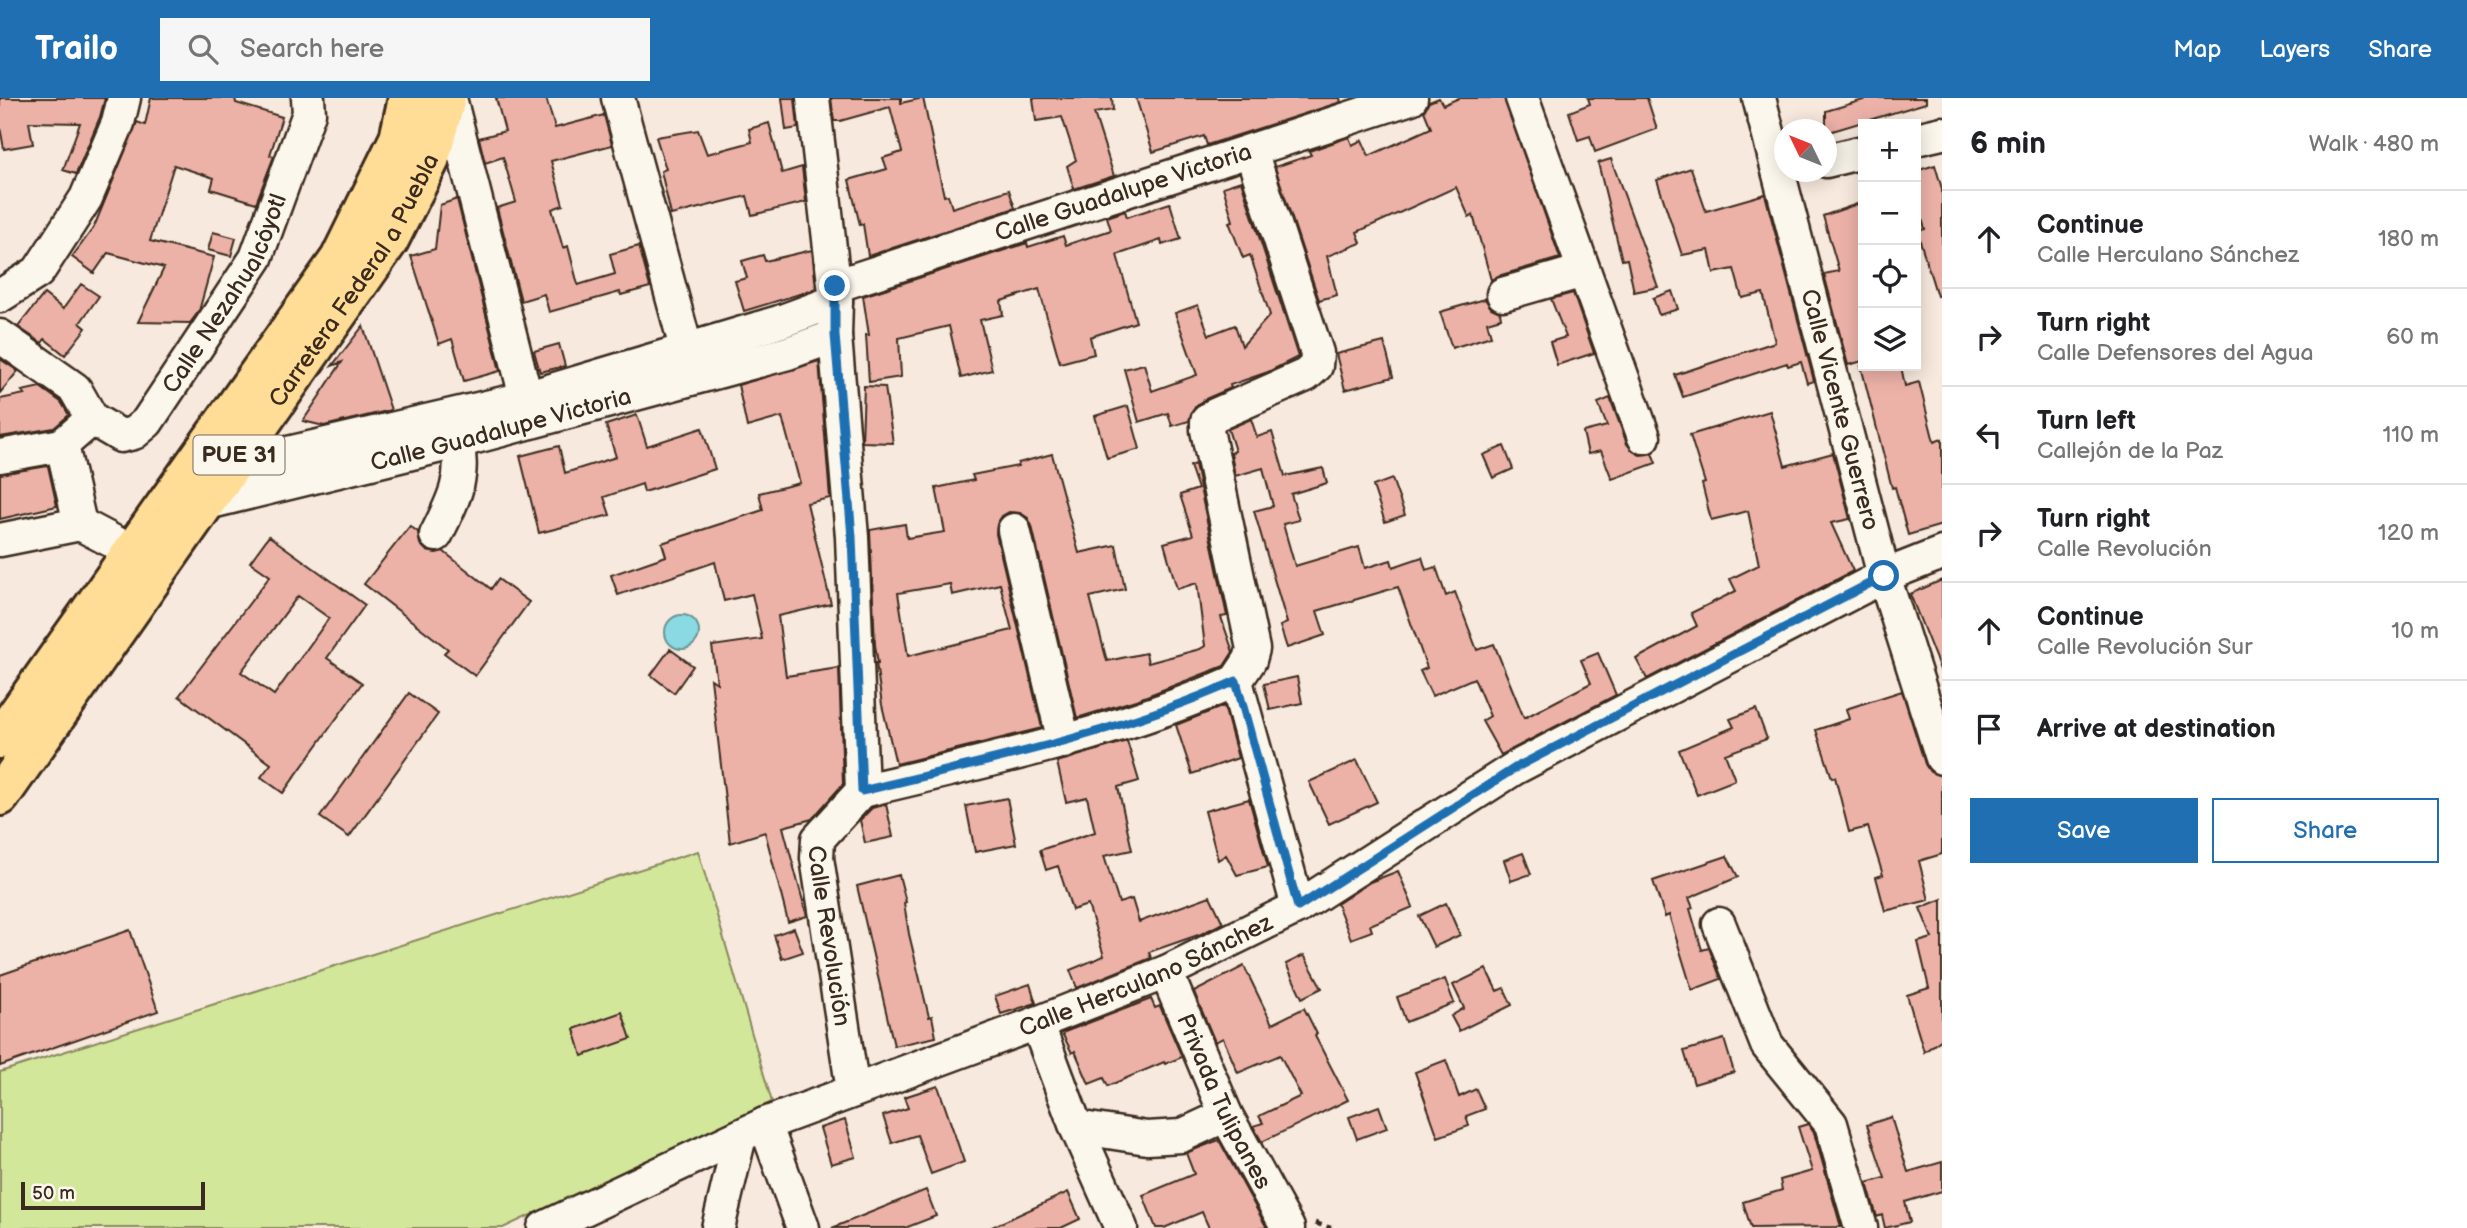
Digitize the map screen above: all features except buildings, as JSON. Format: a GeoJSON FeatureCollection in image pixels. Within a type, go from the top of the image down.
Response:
{"type":"FeatureCollection","features":[{"type":"Feature","properties":{"kind":"main road","name":"Carretera Federal a Puebla"},"geometry":{"type":"LineString","coordinates":[[0,739],[146,559],[207,503],[232,466],[250,413],[340,259],[400,139],[408,98]]}},
{"type":"Feature","properties":{"kind":"main road","name":"Carretera Federal a Puebla"},"geometry":{"type":"LineString","coordinates":[[0,796],[146,559],[164,506],[191,468],[250,413],[389,240],[429,160],[448,98]]}},
{"type":"Feature","properties":{"kind":"street"},"geometry":{"type":"LineString","coordinates":[[0,296],[38,271],[86,198],[118,123],[124,98]]}},
{"type":"Feature","properties":{"kind":"street","name":"Calle Nezahualcóyotl"},"geometry":{"type":"LineString","coordinates":[[92,419],[121,436],[134,433],[147,422],[256,258],[309,113],[308,98]]}},
{"type":"Feature","properties":{"kind":"street"},"geometry":{"type":"LineString","coordinates":[[448,98],[529,410]]}},
{"type":"Feature","properties":{"kind":"street"},"geometry":{"type":"LineString","coordinates":[[618,98],[690,363]]}},
{"type":"Feature","properties":{"kind":"street"},"geometry":{"type":"LineString","coordinates":[[813,98],[836,293],[835,335],[852,537],[862,791],[1064,742],[1191,701],[1236,681],[1251,660],[1254,649],[1207,421],[1306,375],[1316,366],[1317,353],[1251,151]]}},
{"type":"Feature","properties":{"kind":"street","name":"Calle Guadalupe Victoria"},"geometry":{"type":"LineString","coordinates":[[191,468],[232,466],[529,410],[690,363],[836,293],[1411,98]]}},
{"type":"Feature","properties":{"kind":"street"},"geometry":{"type":"LineString","coordinates":[[1522,98],[1644,437]]}},
{"type":"Feature","properties":{"kind":"street","name":"Calle Vicente Guerrero"},"geometry":{"type":"LineString","coordinates":[[1759,98],[1774,148]]}},
{"type":"Feature","properties":{"kind":"street"},"geometry":{"type":"LineString","coordinates":[[1921,138],[1942,133]]}},
{"type":"Feature","properties":{"kind":"street"},"geometry":{"type":"LineString","coordinates":[[1837,158],[1858,153]]}},
{"type":"Feature","properties":{"kind":"street","name":"Calle Vicente Guerrero"},"geometry":{"type":"LineString","coordinates":[[1784,182],[1884,576],[1942,758]]}},
{"type":"Feature","properties":{"kind":"street"},"geometry":{"type":"LineString","coordinates":[[1503,294],[1583,271]]}},
{"type":"Feature","properties":{"kind":"street","name":"Calle Guadalupe Victoria"},"geometry":{"type":"LineString","coordinates":[[690,363],[788,353],[835,335]]}},
{"type":"Feature","properties":{"kind":"street"},"geometry":{"type":"LineString","coordinates":[[0,336],[75,389],[92,419],[62,445],[0,456]]}},
{"type":"Feature","properties":{"kind":"street","name":"Calle Guadalupe Victoria"},"geometry":{"type":"LineString","coordinates":[[164,506],[207,503],[457,442],[529,410]]}},
{"type":"Feature","properties":{"kind":"street"},"geometry":{"type":"LineString","coordinates":[[436,535],[457,494],[461,458],[457,442]]}},
{"type":"Feature","properties":{"kind":"street"},"geometry":{"type":"LineString","coordinates":[[62,445],[80,524]]}},
{"type":"Feature","properties":{"kind":"street"},"geometry":{"type":"LineString","coordinates":[[0,540],[80,524],[146,559]]}},
{"type":"Feature","properties":{"kind":"street"},"geometry":{"type":"LineString","coordinates":[[1014,530],[1064,742]]}},
{"type":"Feature","properties":{"kind":"street","name":"Calle Herculano Sánchez"},"geometry":{"type":"LineString","coordinates":[[544,1228],[751,1131],[1166,972],[1298,907],[1515,768],[1884,576],[1942,553]]}},
{"type":"Feature","properties":{"kind":"street"},"geometry":{"type":"LineString","coordinates":[[1236,681],[1298,907]]}},
{"type":"Feature","properties":{"kind":"street","name":"Calle Revolución"},"geometry":{"type":"LineString","coordinates":[[853,1091],[817,858],[818,839],[862,791]]}},
{"type":"Feature","properties":{"kind":"street"},"geometry":{"type":"LineString","coordinates":[[1719,924],[1766,1045],[1831,1124],[1861,1228]]}},
{"type":"Feature","properties":{"kind":"street","name":"Privada Tulipanes"},"geometry":{"type":"LineString","coordinates":[[1166,972],[1226,1115],[1288,1228]]}},
{"type":"Feature","properties":{"kind":"street"},"geometry":{"type":"LineString","coordinates":[[1037,1023],[1076,1127],[1121,1228]]}},
{"type":"Feature","properties":{"kind":"street"},"geometry":{"type":"LineString","coordinates":[[1076,1127],[1147,1138],[1181,1136],[1226,1115]]}},
{"type":"Feature","properties":{"kind":"street"},"geometry":{"type":"LineString","coordinates":[[718,1228],[751,1131]]}},
{"type":"Feature","properties":{"kind":"street"},"geometry":{"type":"LineString","coordinates":[[751,1131],[780,1228]]}},
{"type":"Feature","properties":{"kind":"street"},"geometry":{"type":"LineString","coordinates":[[751,1131],[803,1228]]}},
{"type":"Feature","properties":{"kind":"green space"},"geometry":{"type":"Polygon","coordinates":[[[698,851],[772,1102],[503,1228],[0,1228],[0,1072],[698,851]]]}},
{"type":"Feature","properties":{"kind":"water"},"geometry":{"type":"Polygon","coordinates":[[[682,615],[694,620],[699,632],[694,644],[682,649],[670,644],[665,632],[670,620],[682,615]]]}},
{"type":"Feature","properties":{"kind":"route"},"geometry":{"type":"LineString","coordinates":[[835,286],[835,335],[852,537],[862,791],[1064,742],[1191,701],[1236,681],[1298,907],[1515,768],[1884,576]]}}]}
